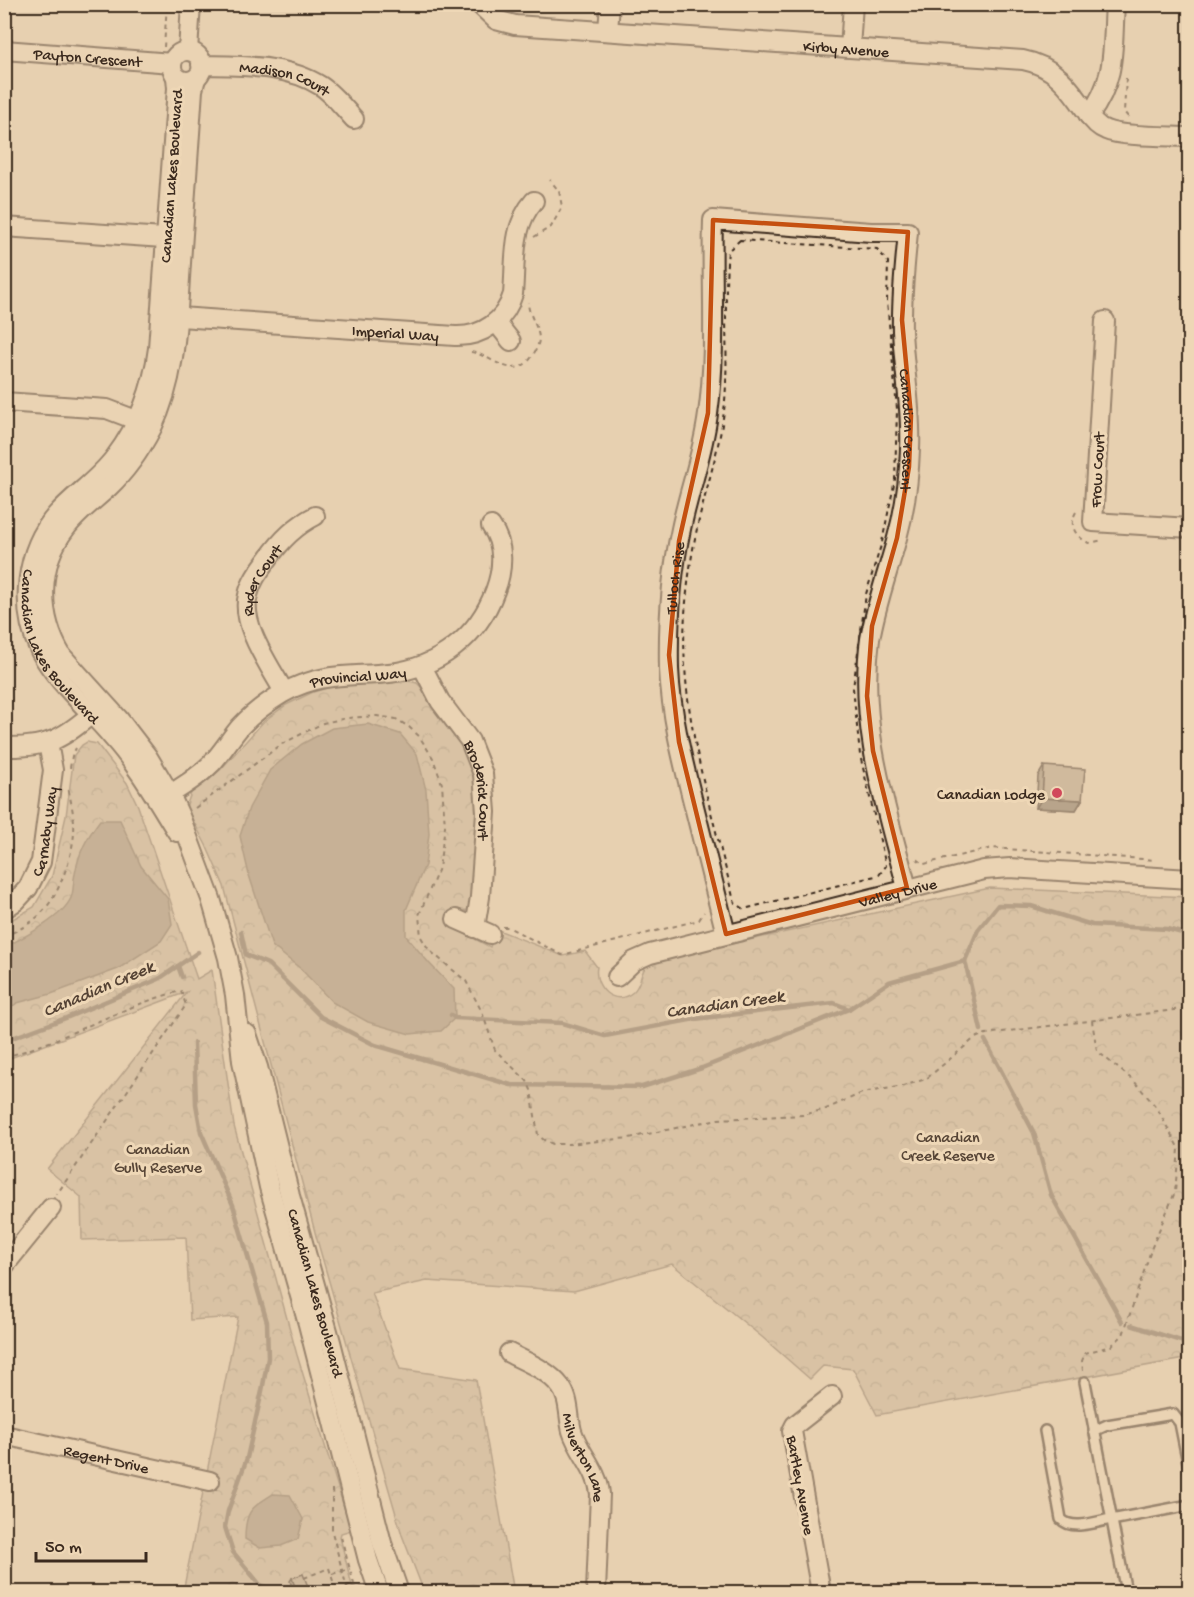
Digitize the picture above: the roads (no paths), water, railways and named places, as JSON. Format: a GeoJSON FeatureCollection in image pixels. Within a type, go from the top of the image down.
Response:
{"type":"FeatureCollection","features":[{"type":"Feature","properties":{"kind":"street"},"geometry":{"type":"LineString","coordinates":[[188,51],[191,4]]}},
{"type":"Feature","properties":{"kind":"street","name":"Kirby Avenue"},"geometry":{"type":"LineString","coordinates":[[479,4],[496,20],[507,24],[1031,61],[1048,68],[1064,80],[1089,116],[1106,130],[1190,137]]}},
{"type":"Feature","properties":{"kind":"street"},"geometry":{"type":"LineString","coordinates":[[608,31],[610,4]]}},
{"type":"Feature","properties":{"kind":"street"},"geometry":{"type":"LineString","coordinates":[[850,48],[853,4]]}},
{"type":"Feature","properties":{"kind":"street"},"geometry":{"type":"LineString","coordinates":[[1089,116],[1103,96],[1110,76],[1115,4]]}},
{"type":"Feature","properties":{"kind":"street","name":"Payton Crescent"},"geometry":{"type":"LineString","coordinates":[[4,51],[174,70]]}},
{"type":"Feature","properties":{"kind":"street"},"geometry":{"type":"LineString","coordinates":[[188,51],[199,58],[199,71],[185,81],[174,70],[179,53],[188,51]]}},
{"type":"Feature","properties":{"kind":"street","name":"Madison Court"},"geometry":{"type":"LineString","coordinates":[[199,71],[274,69],[299,75],[325,89],[354,119]]}},
{"type":"Feature","properties":{"kind":"street","name":"Canadian Lakes Boulevard"},"geometry":{"type":"LineString","coordinates":[[174,70],[177,88],[174,239],[169,316],[147,399],[143,426],[124,470],[66,527],[52,552],[46,576],[45,611],[54,641],[98,708],[135,738],[197,864]]}},
{"type":"Feature","properties":{"kind":"street","name":"Canadian Lakes Boulevard"},"geometry":{"type":"LineString","coordinates":[[174,239],[193,90],[199,71]]}},
{"type":"Feature","properties":{"kind":"street"},"geometry":{"type":"LineString","coordinates":[[511,341],[496,322],[505,312],[511,300],[519,225],[525,212],[534,201]]}},
{"type":"Feature","properties":{"kind":"street","name":"Canadian Crescent"},"geometry":{"type":"LineString","coordinates":[[712,220],[871,232],[908,232],[902,288],[902,320],[910,410],[909,467],[897,538],[880,591],[872,626],[868,652],[867,696],[874,757],[907,888]]}},
{"type":"Feature","properties":{"kind":"street","name":"Tulloch Rise"},"geometry":{"type":"LineString","coordinates":[[712,220],[710,396],[702,448],[678,541],[670,606],[669,639],[670,686],[679,742],[726,899],[726,934]]}},
{"type":"Feature","properties":{"kind":"street"},"geometry":{"type":"LineString","coordinates":[[4,227],[174,239]]}},
{"type":"Feature","properties":{"kind":"street","name":"Imperial Way"},"geometry":{"type":"LineString","coordinates":[[169,316],[460,336],[475,334],[496,322]]}},
{"type":"Feature","properties":{"kind":"street","name":"Frow Court"},"geometry":{"type":"LineString","coordinates":[[1105,321],[1093,522],[1190,528]]}},
{"type":"Feature","properties":{"kind":"street"},"geometry":{"type":"LineString","coordinates":[[4,402],[107,410],[143,426]]}},
{"type":"Feature","properties":{"kind":"street","name":"Ryder Court"},"geometry":{"type":"LineString","coordinates":[[284,692],[251,629],[246,610],[247,598],[254,579],[281,542],[299,525],[315,516]]}},
{"type":"Feature","properties":{"kind":"street","name":"Provincial Way"},"geometry":{"type":"LineString","coordinates":[[164,798],[207,768],[247,721],[284,692],[332,676],[390,673],[422,666],[444,656],[462,642],[489,607],[499,582],[501,562],[499,539],[491,526]]}},
{"type":"Feature","properties":{"kind":"street","name":"Broderick Court"},"geometry":{"type":"LineString","coordinates":[[422,666],[440,701],[474,748],[483,774],[486,812],[480,897],[489,930],[456,919]]}},
{"type":"Feature","properties":{"kind":"street"},"geometry":{"type":"LineString","coordinates":[[4,747],[31,747],[48,743],[70,732],[98,708]]}},
{"type":"Feature","properties":{"kind":"street","name":"Carnaby Way"},"geometry":{"type":"LineString","coordinates":[[4,909],[16,901],[28,888],[37,873],[42,857],[54,766],[48,743]]}},
{"type":"Feature","properties":{"kind":"street","name":"Canadian Lakes Boulevard"},"geometry":{"type":"LineString","coordinates":[[164,798],[180,816],[219,925],[235,995],[258,1067],[382,1543],[399,1593]]}},
{"type":"Feature","properties":{"kind":"street","name":"Valley Drive"},"geometry":{"type":"LineString","coordinates":[[617,977],[645,955],[974,872],[1001,868],[1190,879]]}},
{"type":"Feature","properties":{"kind":"street","name":"Canadian Lakes Boulevard"},"geometry":{"type":"LineString","coordinates":[[235,995],[242,1061],[269,1186],[379,1593]]}},
{"type":"Feature","properties":{"kind":"street"},"geometry":{"type":"LineString","coordinates":[[4,1266],[51,1208]]}},
{"type":"Feature","properties":{"kind":"street","name":"Milverton Lane"},"geometry":{"type":"LineString","coordinates":[[509,1353],[546,1374],[561,1386],[566,1396],[574,1437],[597,1479],[600,1494],[596,1593]]}},
{"type":"Feature","properties":{"kind":"street","name":"Bartley Avenue"},"geometry":{"type":"LineString","coordinates":[[821,1593],[792,1431],[795,1425],[832,1396]]}},
{"type":"Feature","properties":{"kind":"street","name":"Regent Drive"},"geometry":{"type":"LineString","coordinates":[[4,1435],[210,1481]]}},
{"type":"Feature","properties":{"kind":"lane"},"geometry":{"type":"LineString","coordinates":[[1085,1382],[1126,1593]]}},
{"type":"Feature","properties":{"kind":"lane"},"geometry":{"type":"LineString","coordinates":[[1094,1431],[1107,1425],[1173,1414],[1180,1423],[1190,1473]]}},
{"type":"Feature","properties":{"kind":"lane"},"geometry":{"type":"LineString","coordinates":[[1045,1431],[1063,1522],[1073,1526],[1190,1505]]}},
{"type":"Feature","properties":{"kind":"waterway","name":"Canadian Creek"},"geometry":{"type":"LineString","coordinates":[[451,1015],[455,1018],[562,1023],[605,1036],[695,1019],[834,1003],[849,1009],[889,982],[965,961],[978,930],[998,905],[1031,906],[1092,925],[1167,929],[1190,935]]}},
{"type":"Feature","properties":{"kind":"waterway"},"geometry":{"type":"LineString","coordinates":[[241,932],[246,955],[268,964],[321,1017],[375,1045],[511,1085],[642,1087],[702,1068],[849,1009]]}},
{"type":"Feature","properties":{"kind":"waterway","name":"Canadian Creek"},"geometry":{"type":"LineString","coordinates":[[4,1041],[159,979],[198,952]]}},
{"type":"Feature","properties":{"kind":"waterway"},"geometry":{"type":"LineString","coordinates":[[965,961],[981,1030]]}},
{"type":"Feature","properties":{"kind":"waterway"},"geometry":{"type":"LineString","coordinates":[[178,966],[182,977]]}},
{"type":"Feature","properties":{"kind":"waterway"},"geometry":{"type":"LineString","coordinates":[[985,1040],[1034,1133],[1051,1195],[1122,1322]]}},
{"type":"Feature","properties":{"kind":"waterway"},"geometry":{"type":"LineString","coordinates":[[194,1043],[196,1104],[201,1132],[233,1205],[267,1322],[268,1358],[262,1391],[247,1458],[228,1511],[225,1527],[233,1552],[266,1592]]}},
{"type":"Feature","properties":{"kind":"waterway"},"geometry":{"type":"LineString","coordinates":[[1131,1325],[1184,1342],[1190,1341]]}},
{"type":"Feature","properties":{"kind":"place","name":"Canadian Lodge"},"geometry":{"type":"Point","coordinates":[1057,793]}},
{"type":"Feature","properties":{"kind":"park label","name":"Canadian Creek Reserve"},"geometry":{"type":"Point","coordinates":[948,1145]}},
{"type":"Feature","properties":{"kind":"park label","name":"Canadian Gully Reserve"},"geometry":{"type":"Point","coordinates":[158,1157]}}]}
